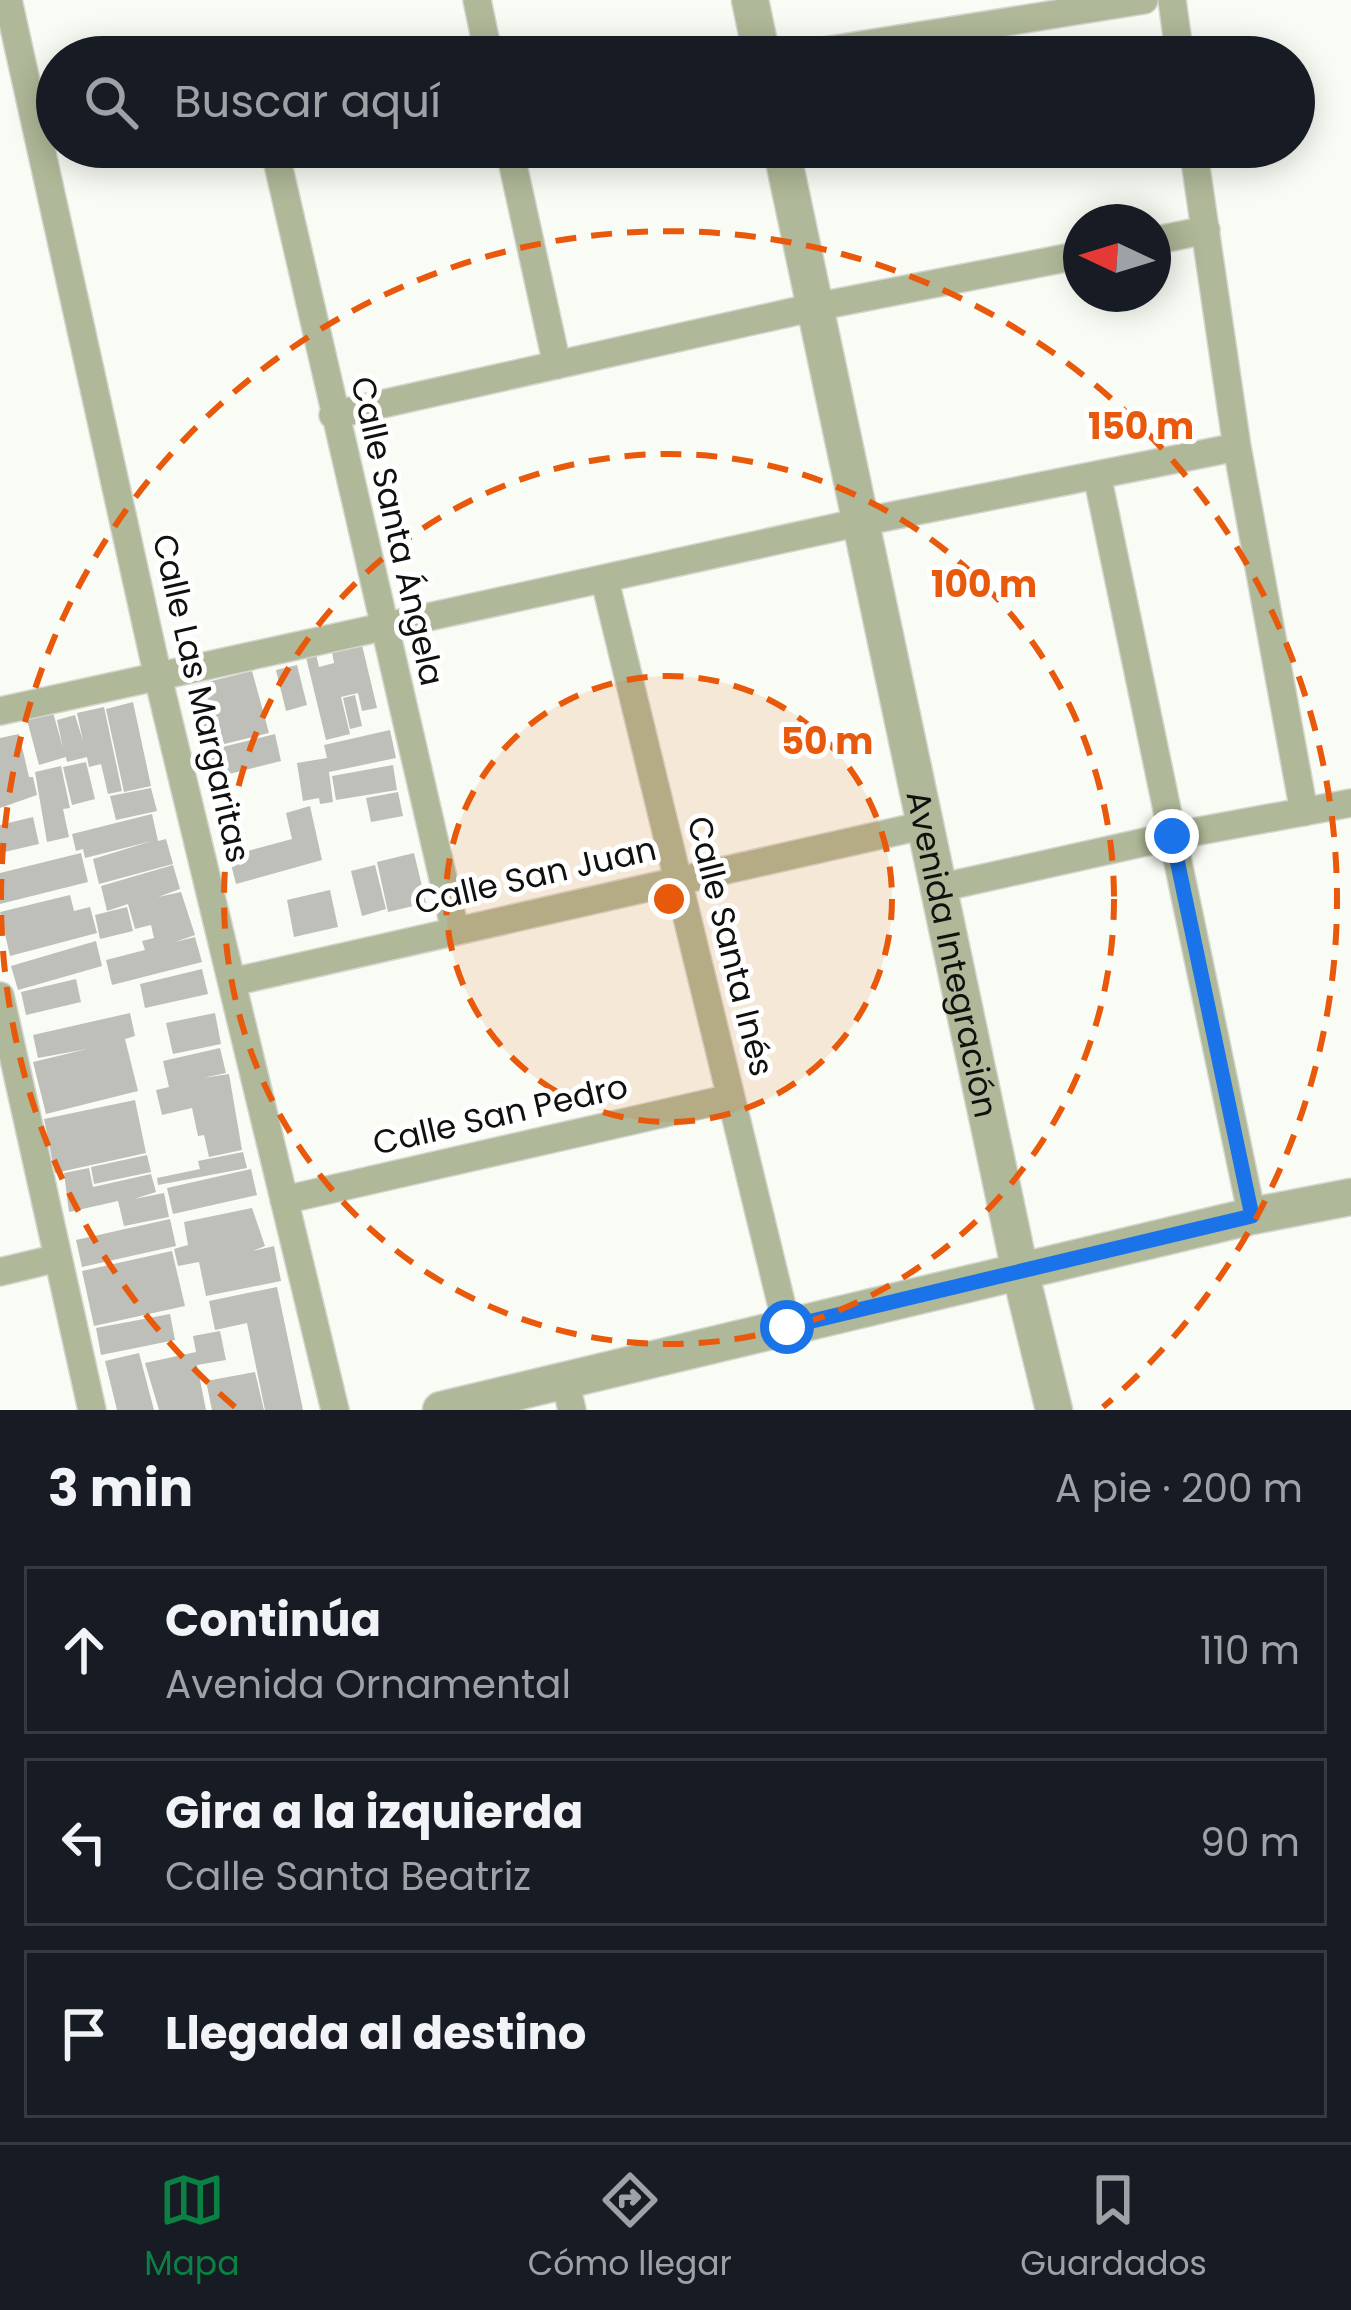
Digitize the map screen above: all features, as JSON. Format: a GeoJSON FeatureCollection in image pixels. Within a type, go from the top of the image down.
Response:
{"type":"FeatureCollection","features":[{"type":"Feature","properties":{"kind":"street","name":"Calle Las Margaritas"},"geometry":{"type":"LineString","coordinates":[[8,0],[36,126]]}},
{"type":"Feature","properties":{"kind":"street"},"geometry":{"type":"LineString","coordinates":[[477,0],[485,36]]}},
{"type":"Feature","properties":{"kind":"street"},"geometry":{"type":"LineString","coordinates":[[749,0],[757,36]]}},
{"type":"Feature","properties":{"kind":"street"},"geometry":{"type":"LineString","coordinates":[[918,36],[1144,0]]}},
{"type":"Feature","properties":{"kind":"street"},"geometry":{"type":"LineString","coordinates":[[1172,0],[1177,36]]}},
{"type":"Feature","properties":{"kind":"street","name":"Calle Las Margaritas"},"geometry":{"type":"LineString","coordinates":[[45,168],[158,676],[335,1410]]}},
{"type":"Feature","properties":{"kind":"street","name":"Calle Santa Ángela"},"geometry":{"type":"LineString","coordinates":[[279,168],[455,931]]}},
{"type":"Feature","properties":{"kind":"street"},"geometry":{"type":"LineString","coordinates":[[514,168],[557,365]]}},
{"type":"Feature","properties":{"kind":"street","name":"Avenida Integración"},"geometry":{"type":"LineString","coordinates":[[785,168],[1020,1271],[1054,1410]]}},
{"type":"Feature","properties":{"kind":"street"},"geometry":{"type":"LineString","coordinates":[[1196,168],[1237,447],[1304,812]]}},
{"type":"Feature","properties":{"kind":"street"},"geometry":{"type":"LineString","coordinates":[[1171,237],[1206,230]]}},
{"type":"Feature","properties":{"kind":"street"},"geometry":{"type":"LineString","coordinates":[[333,415],[815,307],[1063,259]]}},
{"type":"Feature","properties":{"kind":"street"},"geometry":{"type":"LineString","coordinates":[[0,711],[861,522],[1237,447]]}},
{"type":"Feature","properties":{"kind":"street"},"geometry":{"type":"LineString","coordinates":[[1097,475],[1252,1216]]}},
{"type":"Feature","properties":{"kind":"street","name":"Calle Santa Inés"},"geometry":{"type":"LineString","coordinates":[[605,581],[787,1327]]}},
{"type":"Feature","properties":{"kind":"street"},"geometry":{"type":"LineString","coordinates":[[939,888],[1172,836],[1351,803]]}},
{"type":"Feature","properties":{"kind":"street","name":"Calle San Juan"},"geometry":{"type":"LineString","coordinates":[[232,982],[925,825]]}},
{"type":"Feature","properties":{"kind":"street"},"geometry":{"type":"LineString","coordinates":[[0,996],[92,1410]]}},
{"type":"Feature","properties":{"kind":"street","name":"Calle San Pedro"},"geometry":{"type":"LineString","coordinates":[[284,1200],[731,1098]]}},
{"type":"Feature","properties":{"kind":"street"},"geometry":{"type":"LineString","coordinates":[[441,1410],[568,1395],[787,1327],[1252,1216],[1351,1197]]}},
{"type":"Feature","properties":{"kind":"street"},"geometry":{"type":"LineString","coordinates":[[0,1272],[58,1258]]}},
{"type":"Feature","properties":{"kind":"building"},"geometry":{"type":"Polygon","coordinates":[[[362,645],[377,708],[362,711],[358,693],[341,697],[350,734],[326,740],[305,653],[315,650],[319,667],[334,663],[332,652],[362,645]]]}},
{"type":"Feature","properties":{"kind":"building"},"geometry":{"type":"Polygon","coordinates":[[[297,665],[307,705],[286,711],[276,670],[297,665]]]}},
{"type":"Feature","properties":{"kind":"building"},"geometry":{"type":"Polygon","coordinates":[[[252,671],[269,733],[208,748],[202,723],[221,717],[199,722],[191,686],[252,671]]]}},
{"type":"Feature","properties":{"kind":"building"},"geometry":{"type":"Polygon","coordinates":[[[355,695],[362,726],[350,729],[343,698],[355,695]]]}},
{"type":"Feature","properties":{"kind":"building"},"geometry":{"type":"Polygon","coordinates":[[[133,702],[151,786],[124,792],[106,709],[133,702]]]}},
{"type":"Feature","properties":{"kind":"building"},"geometry":{"type":"Polygon","coordinates":[[[104,707],[122,791],[108,794],[101,764],[89,767],[87,757],[39,765],[26,716],[52,709],[63,748],[57,720],[75,715],[83,741],[77,713],[104,707]]]}},
{"type":"Feature","properties":{"kind":"building"},"geometry":{"type":"Polygon","coordinates":[[[390,730],[396,758],[329,772],[333,802],[303,801],[297,763],[327,758],[324,745],[390,730]]]}},
{"type":"Feature","properties":{"kind":"building"},"geometry":{"type":"Polygon","coordinates":[[[19,734],[37,795],[0,808],[0,738],[19,734]]]}},
{"type":"Feature","properties":{"kind":"building"},"geometry":{"type":"Polygon","coordinates":[[[275,734],[281,761],[209,779],[202,752],[275,734]]]}},
{"type":"Feature","properties":{"kind":"building"},"geometry":{"type":"Polygon","coordinates":[[[86,762],[95,799],[72,805],[63,767],[86,762]]]}},
{"type":"Feature","properties":{"kind":"building"},"geometry":{"type":"Polygon","coordinates":[[[393,765],[397,790],[336,800],[332,776],[393,765]]]}},
{"type":"Feature","properties":{"kind":"building"},"geometry":{"type":"Polygon","coordinates":[[[61,766],[70,808],[63,809],[69,837],[47,842],[35,772],[61,766]]]}},
{"type":"Feature","properties":{"kind":"building"},"geometry":{"type":"Polygon","coordinates":[[[151,788],[157,811],[116,820],[110,796],[151,788]]]}},
{"type":"Feature","properties":{"kind":"building"},"geometry":{"type":"Polygon","coordinates":[[[398,792],[403,816],[371,822],[366,798],[398,792]]]}},
{"type":"Feature","properties":{"kind":"building"},"geometry":{"type":"Polygon","coordinates":[[[310,806],[322,860],[236,884],[229,856],[292,839],[286,813],[310,806]]]}},
{"type":"Feature","properties":{"kind":"building"},"geometry":{"type":"Polygon","coordinates":[[[152,814],[158,841],[166,839],[173,864],[99,884],[93,859],[152,841],[85,858],[83,849],[76,851],[72,834],[152,814]]]}},
{"type":"Feature","properties":{"kind":"building"},"geometry":{"type":"Polygon","coordinates":[[[33,817],[39,844],[0,853],[0,825],[33,817]]]}},
{"type":"Feature","properties":{"kind":"building"},"geometry":{"type":"Polygon","coordinates":[[[81,853],[88,882],[0,904],[0,873],[81,853]]]}},
{"type":"Feature","properties":{"kind":"building"},"geometry":{"type":"Polygon","coordinates":[[[414,853],[426,903],[388,912],[377,862],[414,853]]]}},
{"type":"Feature","properties":{"kind":"building"},"geometry":{"type":"Polygon","coordinates":[[[173,865],[180,889],[158,897],[181,892],[195,935],[175,942],[195,937],[202,962],[112,985],[106,960],[145,950],[142,941],[154,938],[151,925],[135,929],[128,904],[107,911],[101,886],[173,865]]]}},
{"type":"Feature","properties":{"kind":"building"},"geometry":{"type":"Polygon","coordinates":[[[375,865],[386,909],[362,916],[351,871],[375,865]]]}},
{"type":"Feature","properties":{"kind":"building"},"geometry":{"type":"Polygon","coordinates":[[[330,890],[338,927],[294,937],[287,900],[330,890]]]}},
{"type":"Feature","properties":{"kind":"building"},"geometry":{"type":"Polygon","coordinates":[[[70,895],[74,911],[90,907],[97,933],[10,956],[0,912],[70,895]]]}},
{"type":"Feature","properties":{"kind":"building"},"geometry":{"type":"Polygon","coordinates":[[[127,907],[133,931],[100,939],[95,915],[127,907]]]}},
{"type":"Feature","properties":{"kind":"building"},"geometry":{"type":"Polygon","coordinates":[[[96,941],[102,966],[18,990],[11,966],[96,941]]]}},
{"type":"Feature","properties":{"kind":"building"},"geometry":{"type":"Polygon","coordinates":[[[202,969],[208,994],[145,1008],[140,984],[202,969]]]}},
{"type":"Feature","properties":{"kind":"building"},"geometry":{"type":"Polygon","coordinates":[[[76,979],[81,1002],[26,1015],[21,992],[76,979]]]}},
{"type":"Feature","properties":{"kind":"building"},"geometry":{"type":"Polygon","coordinates":[[[130,1013],[135,1036],[125,1039],[138,1091],[46,1114],[33,1062],[87,1049],[38,1058],[33,1035],[130,1013]]]}},
{"type":"Feature","properties":{"kind":"building"},"geometry":{"type":"Polygon","coordinates":[[[215,1013],[221,1044],[173,1054],[166,1023],[215,1013]]]}},
{"type":"Feature","properties":{"kind":"building"},"geometry":{"type":"Polygon","coordinates":[[[220,1048],[226,1073],[203,1078],[229,1074],[242,1150],[209,1157],[192,1108],[162,1115],[156,1090],[169,1087],[163,1061],[220,1048]]]}},
{"type":"Feature","properties":{"kind":"building"},"geometry":{"type":"Polygon","coordinates":[[[135,1100],[146,1153],[55,1173],[44,1119],[135,1100]]]}},
{"type":"Feature","properties":{"kind":"building"},"geometry":{"type":"Polygon","coordinates":[[[243,1152],[247,1168],[158,1185],[157,1178],[200,1169],[198,1161],[243,1152]]]}},
{"type":"Feature","properties":{"kind":"building"},"geometry":{"type":"Polygon","coordinates":[[[147,1155],[151,1172],[94,1184],[91,1167],[147,1155]]]}},
{"type":"Feature","properties":{"kind":"building"},"geometry":{"type":"Polygon","coordinates":[[[89,1168],[93,1187],[151,1174],[156,1192],[134,1199],[164,1193],[169,1217],[124,1226],[118,1201],[69,1212],[64,1173],[89,1168]]]}},
{"type":"Feature","properties":{"kind":"building"},"geometry":{"type":"Polygon","coordinates":[[[251,1169],[257,1195],[173,1214],[167,1188],[251,1169]]]}},
{"type":"Feature","properties":{"kind":"building"},"geometry":{"type":"Polygon","coordinates":[[[252,1208],[265,1246],[253,1251],[274,1246],[281,1281],[206,1296],[199,1262],[178,1266],[174,1249],[188,1245],[184,1222],[252,1208]]]}},
{"type":"Feature","properties":{"kind":"building"},"geometry":{"type":"Polygon","coordinates":[[[170,1219],[176,1246],[82,1267],[76,1240],[170,1219]]]}},
{"type":"Feature","properties":{"kind":"building"},"geometry":{"type":"Polygon","coordinates":[[[172,1251],[185,1306],[94,1326],[82,1271],[172,1251]]]}},
{"type":"Feature","properties":{"kind":"building"},"geometry":{"type":"Polygon","coordinates":[[[277,1287],[303,1410],[265,1410],[247,1323],[215,1330],[209,1301],[277,1287]]]}},
{"type":"Feature","properties":{"kind":"building"},"geometry":{"type":"Polygon","coordinates":[[[170,1314],[175,1340],[101,1355],[96,1328],[170,1314]]]}},
{"type":"Feature","properties":{"kind":"building"},"geometry":{"type":"Polygon","coordinates":[[[220,1331],[226,1360],[197,1365],[206,1410],[159,1410],[145,1363],[196,1352],[193,1336],[220,1331]]]}},
{"type":"Feature","properties":{"kind":"building"},"geometry":{"type":"Polygon","coordinates":[[[139,1353],[154,1410],[117,1410],[105,1361],[139,1353]]]}},
{"type":"Feature","properties":{"kind":"building"},"geometry":{"type":"Polygon","coordinates":[[[255,1372],[264,1410],[212,1410],[206,1381],[255,1372]]]}},
{"type":"Feature","properties":{"kind":"route"},"geometry":{"type":"LineString","coordinates":[[787,1327],[1252,1216],[1172,836]]}}]}
